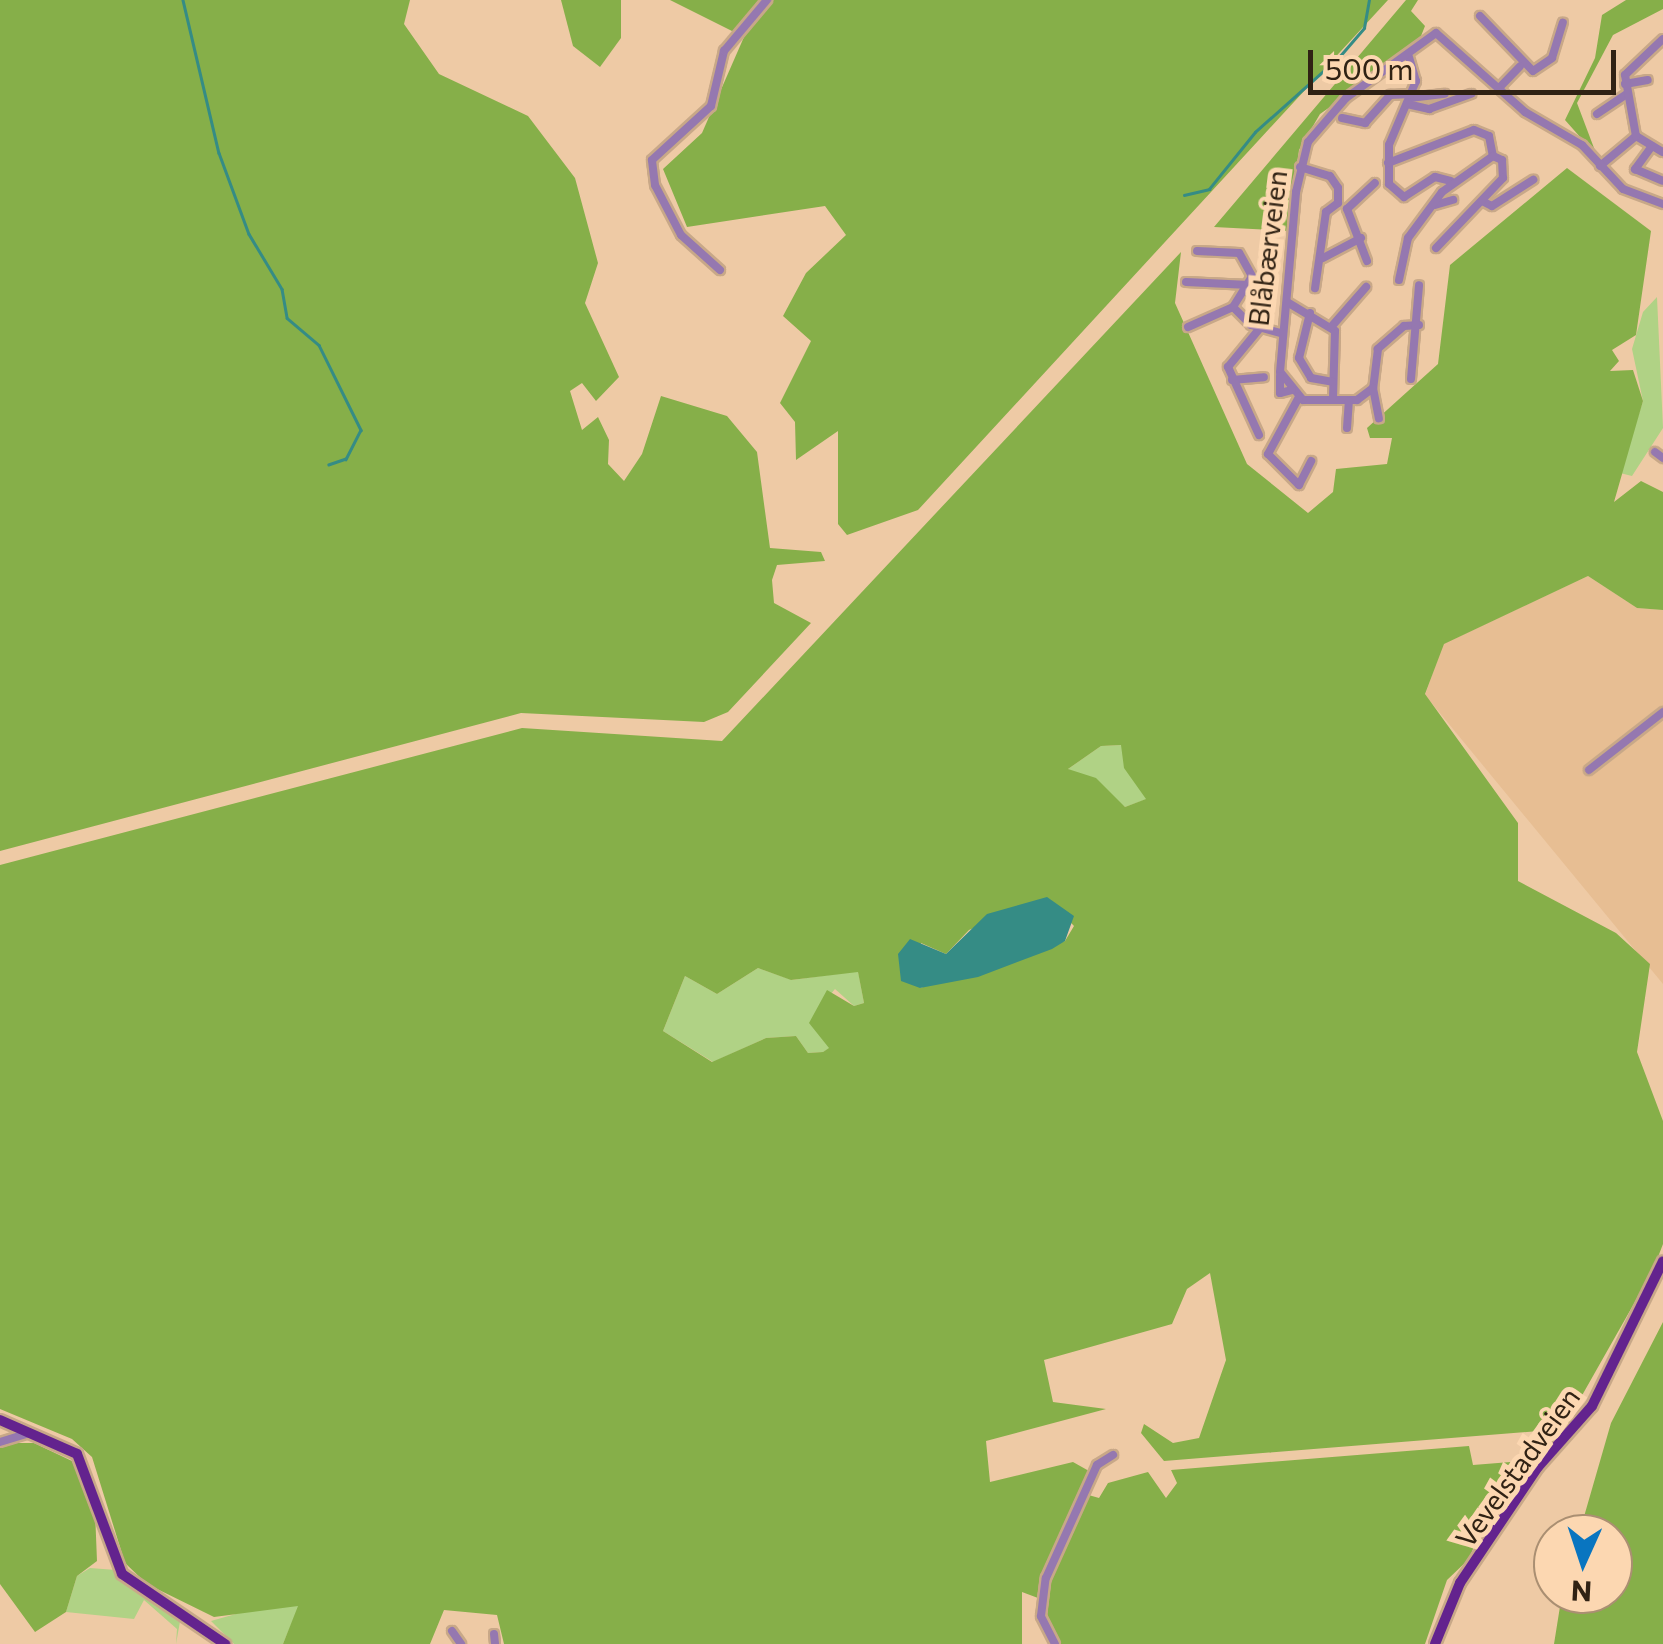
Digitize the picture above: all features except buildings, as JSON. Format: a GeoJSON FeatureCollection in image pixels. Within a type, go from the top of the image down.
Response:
{"type":"FeatureCollection","features":[{"type":"Feature","properties":{"kind":"main road","name":"Vevelstadveien"},"geometry":{"type":"LineString","coordinates":[[1436,1644],[1460,1584],[1538,1466],[1594,1402],[1663,1262]]}},
{"type":"Feature","properties":{"kind":"main road"},"geometry":{"type":"LineString","coordinates":[[0,1420],[66,1445],[86,1464],[124,1577],[225,1644]]}},
{"type":"Feature","properties":{"kind":"street"},"geometry":{"type":"LineString","coordinates":[[720,270],[681,235],[655,185],[652,160],[711,106],[724,51],[767,0]]}},
{"type":"Feature","properties":{"kind":"street"},"geometry":{"type":"LineString","coordinates":[[1480,16],[1520,66]]}},
{"type":"Feature","properties":{"kind":"street"},"geometry":{"type":"LineString","coordinates":[[1563,23],[1546,66],[1520,66],[1499,88],[1600,166],[1627,192],[1663,204]]}},
{"type":"Feature","properties":{"kind":"street","name":"Blåbærveien"},"geometry":{"type":"LineString","coordinates":[[1296,394],[1280,393],[1280,333],[1287,302],[1300,168],[1332,110],[1441,32],[1499,88]]}},
{"type":"Feature","properties":{"kind":"street"},"geometry":{"type":"LineString","coordinates":[[1663,54],[1660,42],[1632,61],[1626,88],[1636,136],[1663,152]]}},
{"type":"Feature","properties":{"kind":"street"},"geometry":{"type":"LineString","coordinates":[[1409,58],[1416,74],[1388,164],[1389,184],[1400,196],[1435,177],[1451,182]]}},
{"type":"Feature","properties":{"kind":"street"},"geometry":{"type":"LineString","coordinates":[[1597,114],[1626,88],[1648,80]]}},
{"type":"Feature","properties":{"kind":"street"},"geometry":{"type":"LineString","coordinates":[[1342,118],[1365,124],[1393,93],[1427,102],[1445,94]]}},
{"type":"Feature","properties":{"kind":"street"},"geometry":{"type":"LineString","coordinates":[[1409,98],[1426,110],[1471,94]]}},
{"type":"Feature","properties":{"kind":"street"},"geometry":{"type":"LineString","coordinates":[[1388,164],[1474,130],[1489,136],[1494,156],[1506,172],[1436,248]]}},
{"type":"Feature","properties":{"kind":"street"},"geometry":{"type":"LineString","coordinates":[[1600,166],[1636,136]]}},
{"type":"Feature","properties":{"kind":"street"},"geometry":{"type":"LineString","coordinates":[[1652,146],[1636,169],[1663,181]]}},
{"type":"Feature","properties":{"kind":"street"},"geometry":{"type":"LineString","coordinates":[[1399,280],[1408,238],[1451,182],[1494,156]]}},
{"type":"Feature","properties":{"kind":"street"},"geometry":{"type":"LineString","coordinates":[[1300,168],[1335,180],[1338,202],[1347,209],[1362,238],[1367,261]]}},
{"type":"Feature","properties":{"kind":"street"},"geometry":{"type":"LineString","coordinates":[[1482,201],[1492,206],[1533,180]]}},
{"type":"Feature","properties":{"kind":"street"},"geometry":{"type":"LineString","coordinates":[[1347,209],[1376,183]]}},
{"type":"Feature","properties":{"kind":"street"},"geometry":{"type":"LineString","coordinates":[[1435,205],[1454,200]]}},
{"type":"Feature","properties":{"kind":"street"},"geometry":{"type":"LineString","coordinates":[[1315,288],[1324,258],[1326,212],[1338,202]]}},
{"type":"Feature","properties":{"kind":"street"},"geometry":{"type":"LineString","coordinates":[[1324,258],[1362,238]]}},
{"type":"Feature","properties":{"kind":"street"},"geometry":{"type":"LineString","coordinates":[[1188,327],[1234,308],[1249,285],[1242,255],[1198,250]]}},
{"type":"Feature","properties":{"kind":"street"},"geometry":{"type":"LineString","coordinates":[[1186,282],[1249,285]]}},
{"type":"Feature","properties":{"kind":"street"},"geometry":{"type":"LineString","coordinates":[[1411,379],[1419,285]]}},
{"type":"Feature","properties":{"kind":"street"},"geometry":{"type":"LineString","coordinates":[[1333,399],[1332,326],[1366,287]]}},
{"type":"Feature","properties":{"kind":"street"},"geometry":{"type":"LineString","coordinates":[[1287,302],[1332,326]]}},
{"type":"Feature","properties":{"kind":"street"},"geometry":{"type":"LineString","coordinates":[[1234,308],[1260,328],[1280,333]]}},
{"type":"Feature","properties":{"kind":"street"},"geometry":{"type":"LineString","coordinates":[[1310,312],[1299,358],[1311,378],[1333,382]]}},
{"type":"Feature","properties":{"kind":"street"},"geometry":{"type":"LineString","coordinates":[[1378,418],[1373,388],[1378,349],[1404,326],[1418,325]]}},
{"type":"Feature","properties":{"kind":"street"},"geometry":{"type":"LineString","coordinates":[[1259,436],[1232,380],[1230,362],[1254,344],[1260,328]]}},
{"type":"Feature","properties":{"kind":"street"},"geometry":{"type":"LineString","coordinates":[[1232,380],[1264,377]]}},
{"type":"Feature","properties":{"kind":"street"},"geometry":{"type":"LineString","coordinates":[[1311,461],[1299,485],[1268,454],[1296,394],[1311,402],[1349,401],[1373,388]]}},
{"type":"Feature","properties":{"kind":"street"},"geometry":{"type":"LineString","coordinates":[[1347,428],[1349,401]]}},
{"type":"Feature","properties":{"kind":"street"},"geometry":{"type":"LineString","coordinates":[[1589,770],[1663,712]]}},
{"type":"Feature","properties":{"kind":"street"},"geometry":{"type":"LineString","coordinates":[[0,1442],[30,1433]]}},
{"type":"Feature","properties":{"kind":"street"},"geometry":{"type":"LineString","coordinates":[[1055,1644],[1041,1616],[1046,1578],[1096,1465],[1112,1455]]}},
{"type":"Feature","properties":{"kind":"street"},"geometry":{"type":"LineString","coordinates":[[452,1631],[461,1644]]}},
{"type":"Feature","properties":{"kind":"shaded area"},"geometry":{"type":"Polygon","coordinates":[[[1588,576],[1637,608],[1663,610],[1663,984],[1425,695],[1443,644],[1588,576]]]}},
{"type":"Feature","properties":{"kind":"green space"},"geometry":{"type":"Polygon","coordinates":[[[0,0],[410,0],[404,24],[439,74],[528,116],[575,178],[598,263],[585,303],[619,377],[596,401],[582,383],[570,391],[582,430],[598,417],[609,440],[608,464],[624,481],[642,454],[661,396],[727,416],[757,452],[770,548],[821,552],[825,561],[777,565],[772,580],[774,603],[811,623],[728,712],[704,722],[521,713],[0,851],[0,0]]]}},
{"type":"Feature","properties":{"kind":"green space"},"geometry":{"type":"Polygon","coordinates":[[[561,0],[621,0],[621,38],[600,67],[573,46],[561,0]]]}},
{"type":"Feature","properties":{"kind":"green space"},"geometry":{"type":"Polygon","coordinates":[[[670,0],[1388,0],[918,510],[847,535],[838,524],[838,431],[796,460],[795,422],[780,403],[811,341],[783,316],[806,273],[846,235],[825,206],[687,227],[663,169],[702,133],[744,37],[670,0]]]}},
{"type":"Feature","properties":{"kind":"green space"},"geometry":{"type":"Polygon","coordinates":[[[1406,0],[1418,0],[1411,11],[1425,26],[1417,46],[1320,114],[1299,150],[1289,231],[1214,227],[1406,0]]]}},
{"type":"Feature","properties":{"kind":"green space"},"geometry":{"type":"Polygon","coordinates":[[[1626,0],[1663,0],[1663,9],[1613,35],[1577,103],[1597,156],[1565,120],[1595,58],[1602,15],[1626,0]]]}},
{"type":"Feature","properties":{"kind":"green space"},"geometry":{"type":"Polygon","coordinates":[[[1567,168],[1651,231],[1636,335],[1612,350],[1619,361],[1610,371],[1633,370],[1643,401],[1614,502],[1641,481],[1663,492],[1663,610],[1637,608],[1588,576],[1444,644],[1425,694],[1518,823],[1518,881],[1616,933],[1650,964],[1637,1052],[1663,1121],[1663,1244],[1653,1270],[1563,1429],[1164,1461],[1141,1433],[1144,1424],[1173,1443],[1199,1438],[1226,1360],[1210,1273],[1187,1289],[1172,1324],[1044,1360],[1053,1402],[1106,1409],[986,1441],[990,1482],[1073,1462],[1089,1471],[1085,1494],[1099,1498],[1108,1483],[1148,1472],[1166,1498],[1177,1483],[1171,1470],[1469,1446],[1473,1465],[1523,1461],[1532,1437],[1552,1440],[1493,1499],[1469,1559],[1447,1580],[1425,1644],[1049,1644],[1038,1598],[1022,1592],[1022,1644],[504,1644],[497,1615],[444,1610],[430,1644],[283,1644],[298,1606],[214,1617],[147,1584],[125,1563],[92,1457],[72,1439],[0,1409],[0,865],[522,728],[722,741],[1181,252],[1175,303],[1247,464],[1308,513],[1333,492],[1336,469],[1387,464],[1392,438],[1370,438],[1367,428],[1438,364],[1450,265],[1567,168]],[[1121,745],[1101,746],[1068,769],[1096,778],[1125,807],[1146,799],[1124,768],[1121,745]],[[1047,898],[969,930],[946,954],[921,943],[920,988],[1065,941],[1074,926],[1047,898]],[[758,968],[717,994],[685,976],[663,1031],[712,1062],[766,1038],[796,1036],[808,1053],[823,1052],[829,1048],[809,1023],[827,990],[854,1006],[864,1003],[858,972],[791,980],[758,968]]]}},
{"type":"Feature","properties":{"kind":"green space"},"geometry":{"type":"Polygon","coordinates":[[[1657,297],[1663,428],[1632,476],[1620,473],[1643,401],[1632,349],[1643,312],[1657,297]]]}},
{"type":"Feature","properties":{"kind":"green space"},"geometry":{"type":"Polygon","coordinates":[[[1122,745],[1147,799],[1125,807],[1068,769],[1101,746],[1122,745]]]}},
{"type":"Feature","properties":{"kind":"green space"},"geometry":{"type":"Polygon","coordinates":[[[758,968],[792,980],[858,971],[864,1003],[854,1006],[835,989],[815,1013],[830,1048],[823,1052],[808,1053],[796,1036],[766,1038],[713,1062],[663,1031],[685,976],[717,994],[758,968]]]}},
{"type":"Feature","properties":{"kind":"green space"},"geometry":{"type":"Polygon","coordinates":[[[1663,1322],[1663,1644],[1554,1644],[1559,1614],[1633,1614],[1633,1514],[1585,1514],[1611,1423],[1663,1322]]]}},
{"type":"Feature","properties":{"kind":"green space"},"geometry":{"type":"Polygon","coordinates":[[[0,1443],[34,1443],[74,1462],[95,1511],[97,1561],[77,1576],[66,1612],[35,1632],[0,1584],[0,1443]]]}},
{"type":"Feature","properties":{"kind":"green space"},"geometry":{"type":"Polygon","coordinates":[[[90,1568],[116,1570],[152,1603],[181,1616],[176,1644],[177,1629],[144,1600],[134,1619],[66,1612],[77,1576],[90,1568]]]}},
{"type":"Feature","properties":{"kind":"green space"},"geometry":{"type":"Polygon","coordinates":[[[274,1603],[299,1606],[283,1644],[234,1644],[211,1621],[274,1603]]]}},
{"type":"Feature","properties":{"kind":"water"},"geometry":{"type":"Polygon","coordinates":[[[1047,897],[1074,916],[1065,941],[1052,949],[978,977],[920,988],[901,981],[898,954],[910,939],[946,954],[987,914],[1047,897]]]}},
{"type":"Feature","properties":{"kind":"waterway"},"geometry":{"type":"LineString","coordinates":[[183,0],[219,153],[249,234],[282,289],[287,318],[319,345],[361,430],[346,459],[329,465]]}},
{"type":"Feature","properties":{"kind":"waterway"},"geometry":{"type":"LineString","coordinates":[[1184,195],[1209,189],[1255,132],[1339,57],[1364,28],[1369,0]]}}]}
